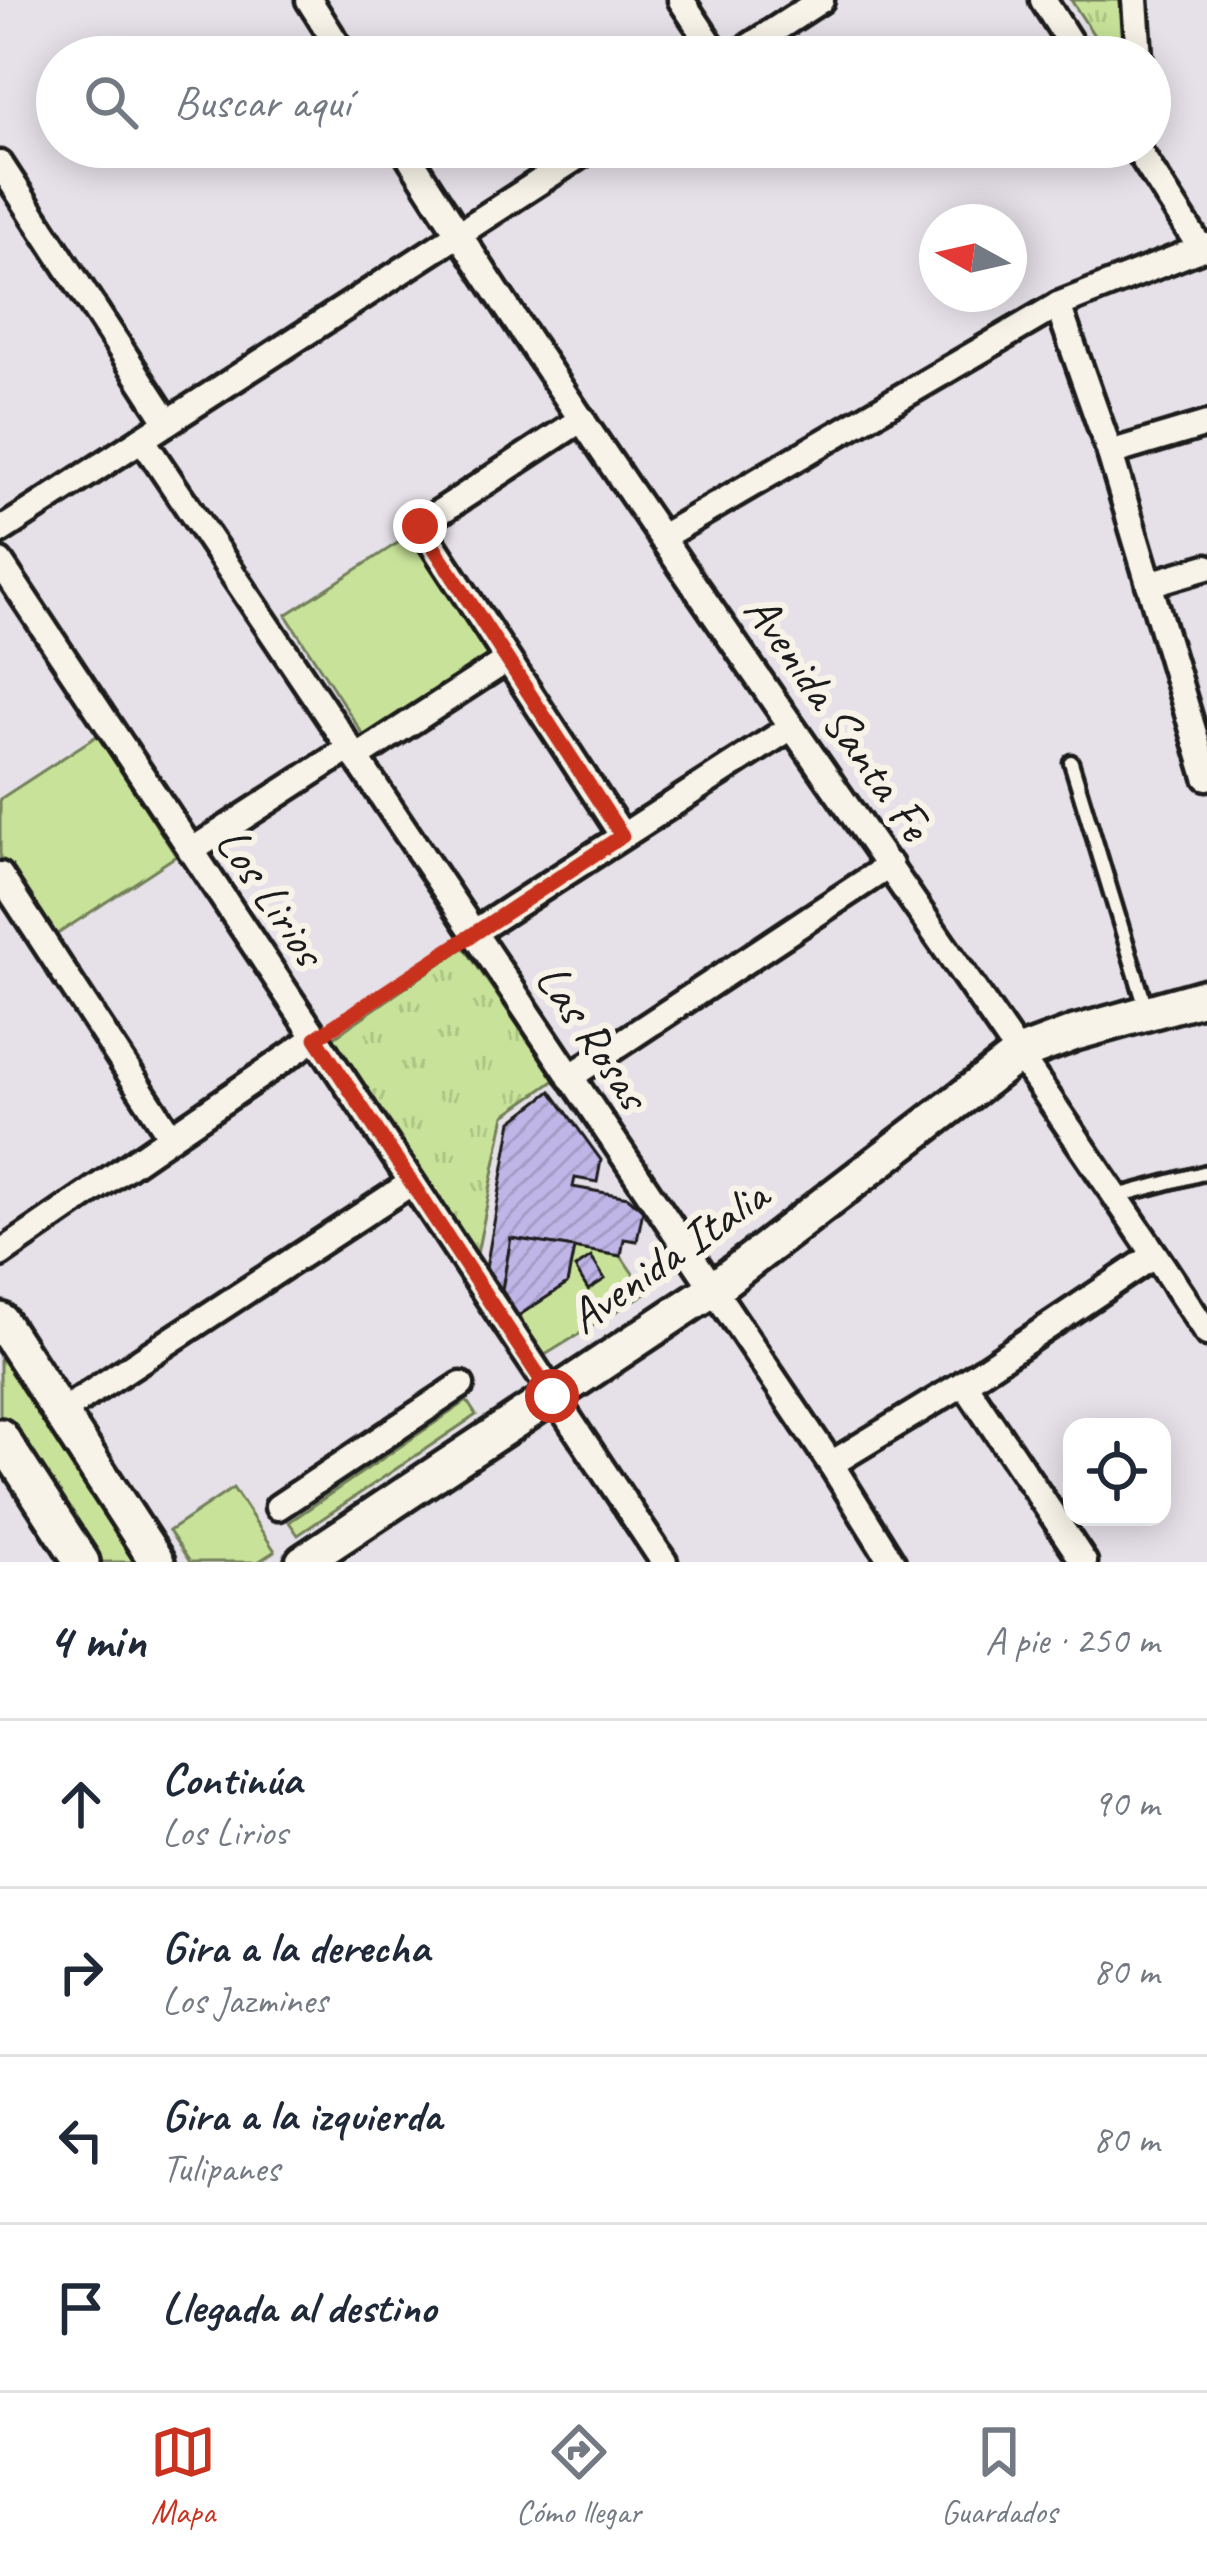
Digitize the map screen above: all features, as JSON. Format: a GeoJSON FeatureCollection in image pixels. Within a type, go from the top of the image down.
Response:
{"type":"FeatureCollection","features":[{"type":"Feature","properties":{"kind":"street"},"geometry":{"type":"LineString","coordinates":[[309,0],[332,36]]}},
{"type":"Feature","properties":{"kind":"street"},"geometry":{"type":"LineString","coordinates":[[680,0],[705,36]]}},
{"type":"Feature","properties":{"kind":"street"},"geometry":{"type":"LineString","coordinates":[[765,36],[821,0]]}},
{"type":"Feature","properties":{"kind":"street"},"geometry":{"type":"LineString","coordinates":[[1043,0],[1066,36]]}},
{"type":"Feature","properties":{"kind":"street"},"geometry":{"type":"LineString","coordinates":[[1135,0],[1138,36]]}},
{"type":"Feature","properties":{"kind":"street"},"geometry":{"type":"LineString","coordinates":[[0,164],[168,422]]}},
{"type":"Feature","properties":{"kind":"street","name":"Avenida Santa Fe"},"geometry":{"type":"LineString","coordinates":[[416,168],[790,728],[890,865],[1203,1321]]}},
{"type":"Feature","properties":{"kind":"street"},"geometry":{"type":"LineString","coordinates":[[0,531],[560,168]]}},
{"type":"Feature","properties":{"kind":"street"},"geometry":{"type":"LineString","coordinates":[[662,537],[1058,305],[1204,246],[1153,168]]}},
{"type":"Feature","properties":{"kind":"street"},"geometry":{"type":"LineString","coordinates":[[1058,305],[1149,584],[1197,708],[1207,778]]}},
{"type":"Feature","properties":{"kind":"street"},"geometry":{"type":"LineString","coordinates":[[583,419],[420,526],[622,836]]}},
{"type":"Feature","properties":{"kind":"street"},"geometry":{"type":"LineString","coordinates":[[1110,453],[1207,424]]}},
{"type":"Feature","properties":{"kind":"street","name":"Las Rosas"},"geometry":{"type":"LineString","coordinates":[[142,439],[831,1464],[892,1562]]}},
{"type":"Feature","properties":{"kind":"street","name":"Los Lirios"},"geometry":{"type":"LineString","coordinates":[[0,562],[664,1562]]}},
{"type":"Feature","properties":{"kind":"street"},"geometry":{"type":"LineString","coordinates":[[1149,584],[1207,567]]}},
{"type":"Feature","properties":{"kind":"street"},"geometry":{"type":"LineString","coordinates":[[191,851],[507,660]]}},
{"type":"Feature","properties":{"kind":"street"},"geometry":{"type":"LineString","coordinates":[[473,933],[790,728]]}},
{"type":"Feature","properties":{"kind":"street"},"geometry":{"type":"LineString","coordinates":[[570,1077],[890,865]]}},
{"type":"Feature","properties":{"kind":"street"},"geometry":{"type":"LineString","coordinates":[[0,875],[170,1135]]}},
{"type":"Feature","properties":{"kind":"street","name":"Avenida Italia"},"geometry":{"type":"LineString","coordinates":[[303,1562],[713,1289],[1019,1054],[1207,996]]}},
{"type":"Feature","properties":{"kind":"street"},"geometry":{"type":"LineString","coordinates":[[0,1254],[316,1038]]}},
{"type":"Feature","properties":{"kind":"street"},"geometry":{"type":"LineString","coordinates":[[60,1413],[411,1183]]}},
{"type":"Feature","properties":{"kind":"street"},"geometry":{"type":"LineString","coordinates":[[831,1464],[964,1383],[1155,1255]]}},
{"type":"Feature","properties":{"kind":"street"},"geometry":{"type":"LineString","coordinates":[[0,1320],[157,1562]]}},
{"type":"Feature","properties":{"kind":"street"},"geometry":{"type":"LineString","coordinates":[[964,1383],[1074,1559]]}},
{"type":"Feature","properties":{"kind":"street"},"geometry":{"type":"LineString","coordinates":[[278,1508],[461,1385]]}},
{"type":"Feature","properties":{"kind":"street"},"geometry":{"type":"LineString","coordinates":[[0,1436],[82,1562]]}},
{"type":"Feature","properties":{"kind":"lane"},"geometry":{"type":"LineString","coordinates":[[1071,762],[1147,1011]]}},
{"type":"Feature","properties":{"kind":"lane"},"geometry":{"type":"LineString","coordinates":[[1116,1196],[1207,1172]]}},
{"type":"Feature","properties":{"kind":"path"},"geometry":{"type":"LineString","coordinates":[[316,1038],[473,933]]}},
{"type":"Feature","properties":{"kind":"green space"},"geometry":{"type":"Polygon","coordinates":[[[1071,0],[1123,0],[1126,36],[1094,36],[1071,0]]]}},
{"type":"Feature","properties":{"kind":"green space"},"geometry":{"type":"Polygon","coordinates":[[[416,531],[492,653],[364,736],[286,615],[416,531]]]}},
{"type":"Feature","properties":{"kind":"green space"},"geometry":{"type":"Polygon","coordinates":[[[98,735],[176,856],[53,937],[0,856],[0,799],[98,735]]]}},
{"type":"Feature","properties":{"kind":"green space"},"geometry":{"type":"Polygon","coordinates":[[[464,947],[555,1080],[505,1115],[477,1254],[331,1039],[464,947]]]}},
{"type":"Feature","properties":{"kind":"green space"},"geometry":{"type":"Polygon","coordinates":[[[574,1248],[621,1256],[646,1293],[545,1355],[518,1316],[567,1284],[574,1248]]]}},
{"type":"Feature","properties":{"kind":"green space"},"geometry":{"type":"Polygon","coordinates":[[[0,1320],[157,1562],[82,1562],[0,1436],[0,1320]]]}},
{"type":"Feature","properties":{"kind":"green space"},"geometry":{"type":"Polygon","coordinates":[[[467,1401],[476,1415],[298,1535],[289,1522],[467,1401]]]}},
{"type":"Feature","properties":{"kind":"green space"},"geometry":{"type":"Polygon","coordinates":[[[233,1488],[275,1551],[258,1562],[190,1562],[169,1531],[233,1488]]]}},
{"type":"Feature","properties":{"kind":"building"},"geometry":{"type":"Polygon","coordinates":[[[551,1091],[601,1160],[597,1182],[575,1178],[573,1187],[628,1197],[643,1210],[637,1241],[624,1239],[621,1256],[511,1238],[502,1290],[486,1268],[512,1121],[551,1091]]]}},
{"type":"Feature","properties":{"kind":"building"},"geometry":{"type":"Polygon","coordinates":[[[511,1238],[574,1248],[567,1284],[518,1316],[502,1290],[511,1238]]]}},
{"type":"Feature","properties":{"kind":"building"},"geometry":{"type":"Polygon","coordinates":[[[591,1257],[605,1279],[588,1290],[575,1268],[591,1257]]]}},
{"type":"Feature","properties":{"kind":"route"},"geometry":{"type":"LineString","coordinates":[[420,526],[622,836],[316,1038],[552,1396]]}}]}
